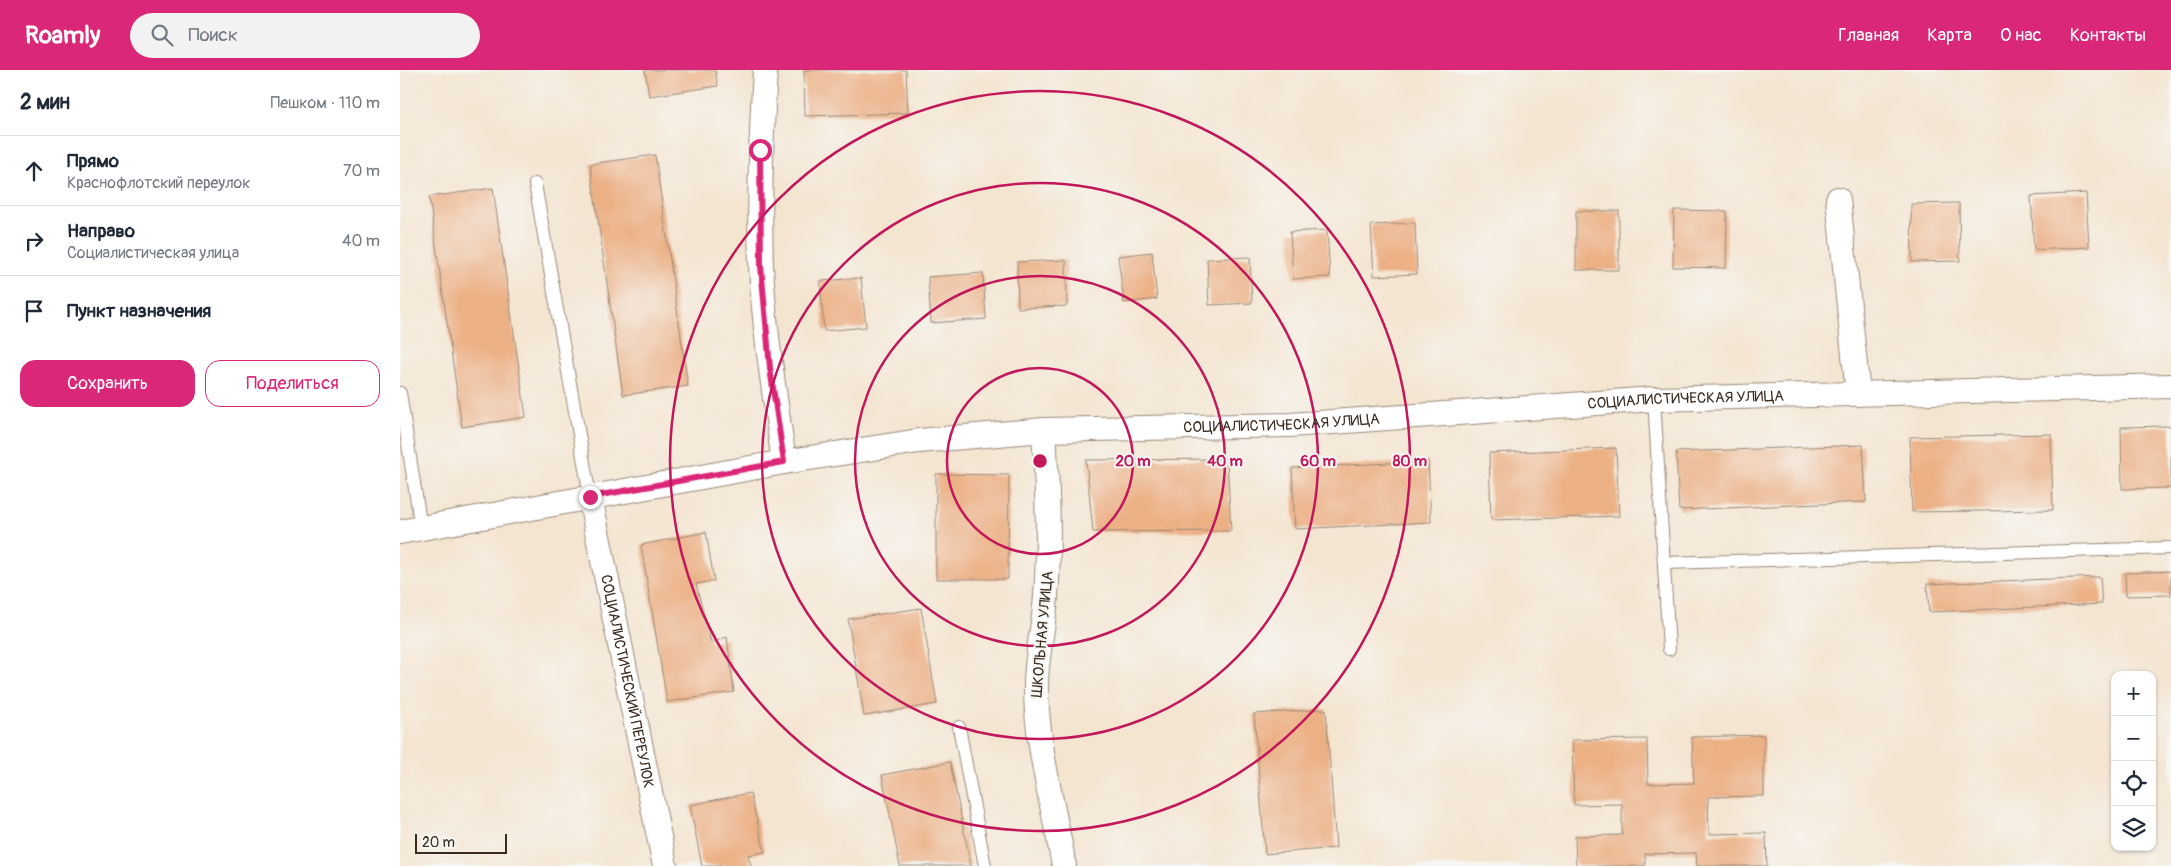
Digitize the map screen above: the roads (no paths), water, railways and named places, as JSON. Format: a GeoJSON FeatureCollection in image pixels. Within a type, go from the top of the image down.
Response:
{"type":"FeatureCollection","features":[{"type":"Feature","properties":{"kind":"street"},"geometry":{"type":"LineString","coordinates":[[765,70],[760,150],[761,266],[770,368],[784,462]]}},
{"type":"Feature","properties":{"kind":"street"},"geometry":{"type":"LineString","coordinates":[[1838,199],[1858,394]]}},
{"type":"Feature","properties":{"kind":"street","name":"СОЦИАЛИСТИЧЕСКАЯ УЛИЦА"},"geometry":{"type":"LineString","coordinates":[[410,530],[784,462],[920,441],[1044,430],[1290,425],[1654,399],[2171,386]]}},
{"type":"Feature","properties":{"kind":"street","name":"ШКОЛЬНАЯ УЛИЦА"},"geometry":{"type":"LineString","coordinates":[[1044,430],[1048,560],[1045,609],[1037,657],[1036,689],[1038,722],[1064,866]]}},
{"type":"Feature","properties":{"kind":"street","name":"СОЦИАЛИСТИЧЕСКИЙ ПЕРЕУЛОК"},"geometry":{"type":"LineString","coordinates":[[590,497],[665,866]]}},
{"type":"Feature","properties":{"kind":"lane"},"geometry":{"type":"LineString","coordinates":[[536,184],[590,497]]}},
{"type":"Feature","properties":{"kind":"lane"},"geometry":{"type":"LineString","coordinates":[[400,393],[410,530]]}},
{"type":"Feature","properties":{"kind":"lane"},"geometry":{"type":"LineString","coordinates":[[1654,399],[1669,649]]}},
{"type":"Feature","properties":{"kind":"lane"},"geometry":{"type":"LineString","coordinates":[[1664,564],[2171,548]]}},
{"type":"Feature","properties":{"kind":"lane"},"geometry":{"type":"LineString","coordinates":[[959,727],[985,866]]}}]}
